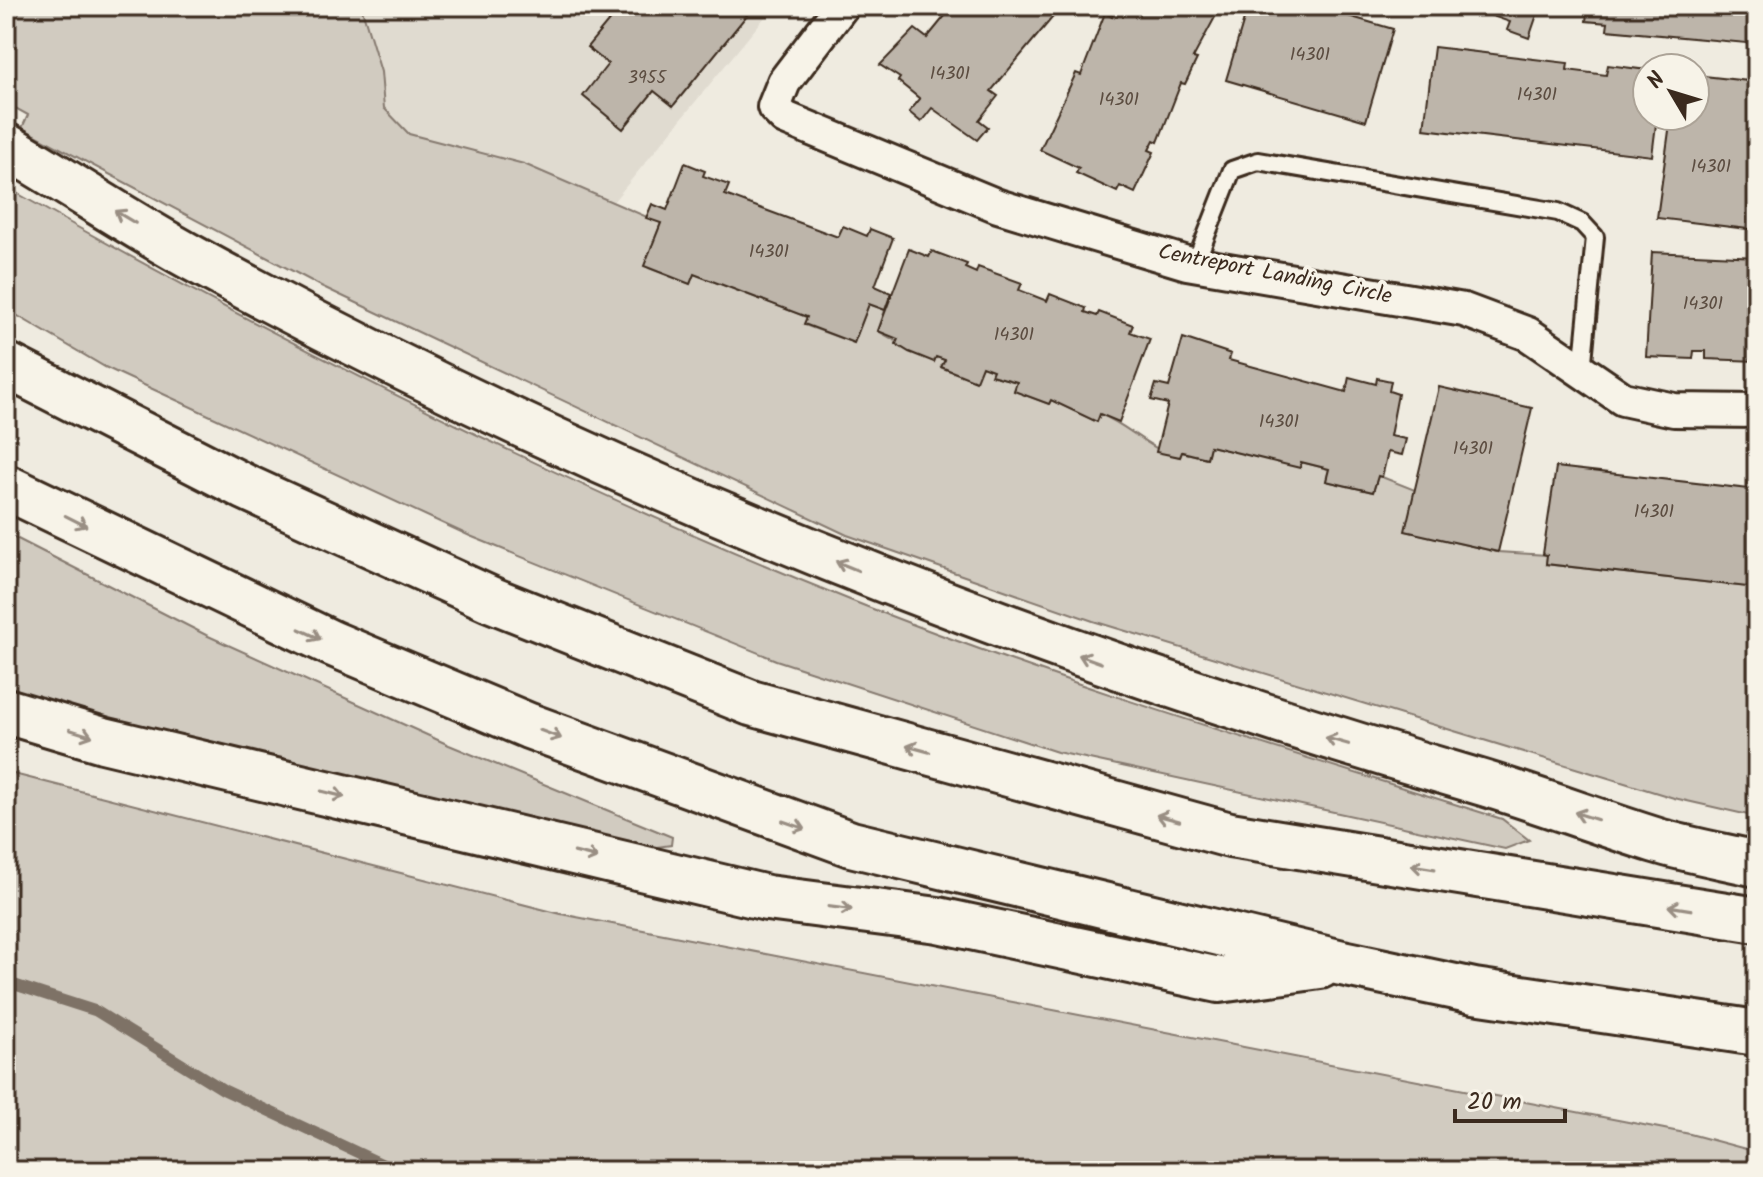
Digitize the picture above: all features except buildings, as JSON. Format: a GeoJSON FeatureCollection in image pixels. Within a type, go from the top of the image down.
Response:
{"type":"FeatureCollection","features":[{"type":"Feature","properties":{"kind":"highway"},"geometry":{"type":"LineString","coordinates":[[16,149],[192,257],[373,351],[551,438],[804,549],[997,625],[1316,735],[1480,782],[1659,841],[1757,864]]}},
{"type":"Feature","properties":{"kind":"highway"},"geometry":{"type":"LineString","coordinates":[[6,365],[245,487],[461,586],[751,703],[1230,835],[1757,920]]}},
{"type":"Feature","properties":{"kind":"highway"},"geometry":{"type":"LineString","coordinates":[[6,487],[331,643],[529,726],[851,844],[1342,963],[1474,991],[1757,1033]]}},
{"type":"Feature","properties":{"kind":"highway"},"geometry":{"type":"LineString","coordinates":[[6,711],[103,740],[767,898],[938,920],[1219,980],[1342,963]]}},
{"type":"Feature","properties":{"kind":"street","name":"Centreport Landing Circle"},"geometry":{"type":"LineString","coordinates":[[842,6],[784,82],[774,107],[785,118],[998,206],[1195,264],[1464,310],[1528,334],[1623,399],[1674,410],[1757,411]]}},
{"type":"Feature","properties":{"kind":"lane"},"geometry":{"type":"LineString","coordinates":[[1195,264],[1232,170],[1258,161],[1558,212],[1582,223],[1595,237],[1582,371]]}},
{"type":"Feature","properties":{"kind":"shaded area"},"geometry":{"type":"Polygon","coordinates":[[[6,6],[361,6],[381,72],[384,108],[409,134],[524,164],[661,223],[645,265],[649,268],[690,284],[694,274],[807,317],[805,325],[854,343],[869,304],[885,310],[878,331],[934,362],[936,357],[945,360],[942,368],[975,380],[982,366],[993,370],[992,375],[1017,382],[1014,391],[1049,404],[1051,400],[1097,422],[1100,414],[1158,449],[1180,457],[1182,452],[1207,458],[1210,446],[1300,467],[1301,462],[1329,469],[1326,481],[1373,492],[1378,476],[1382,477],[1415,490],[1406,531],[1498,552],[1547,555],[1546,564],[1756,588],[1757,817],[1674,798],[1093,621],[847,535],[321,286],[22,128],[28,115],[6,103],[6,6]]]}},
{"type":"Feature","properties":{"kind":"shaded area"},"geometry":{"type":"Polygon","coordinates":[[[310,6],[774,6],[558,269],[400,215],[310,6]]]}},
{"type":"Feature","properties":{"kind":"shaded area"},"geometry":{"type":"Polygon","coordinates":[[[6,187],[211,300],[421,408],[742,556],[1011,660],[1174,716],[1502,819],[1529,840],[1505,849],[1057,752],[776,660],[470,536],[105,367],[6,309],[6,187]]]}},
{"type":"Feature","properties":{"kind":"shaded area"},"geometry":{"type":"Polygon","coordinates":[[[6,533],[206,635],[449,745],[672,837],[671,845],[650,848],[6,701],[6,533]]]}},
{"type":"Feature","properties":{"kind":"shaded area"},"geometry":{"type":"Polygon","coordinates":[[[6,772],[561,914],[1690,1134],[1757,1152],[1757,1171],[6,1171],[6,772]]]}},
{"type":"Feature","properties":{"kind":"waterway"},"geometry":{"type":"LineString","coordinates":[[6,982],[96,1011],[224,1090],[397,1171]]}}]}
